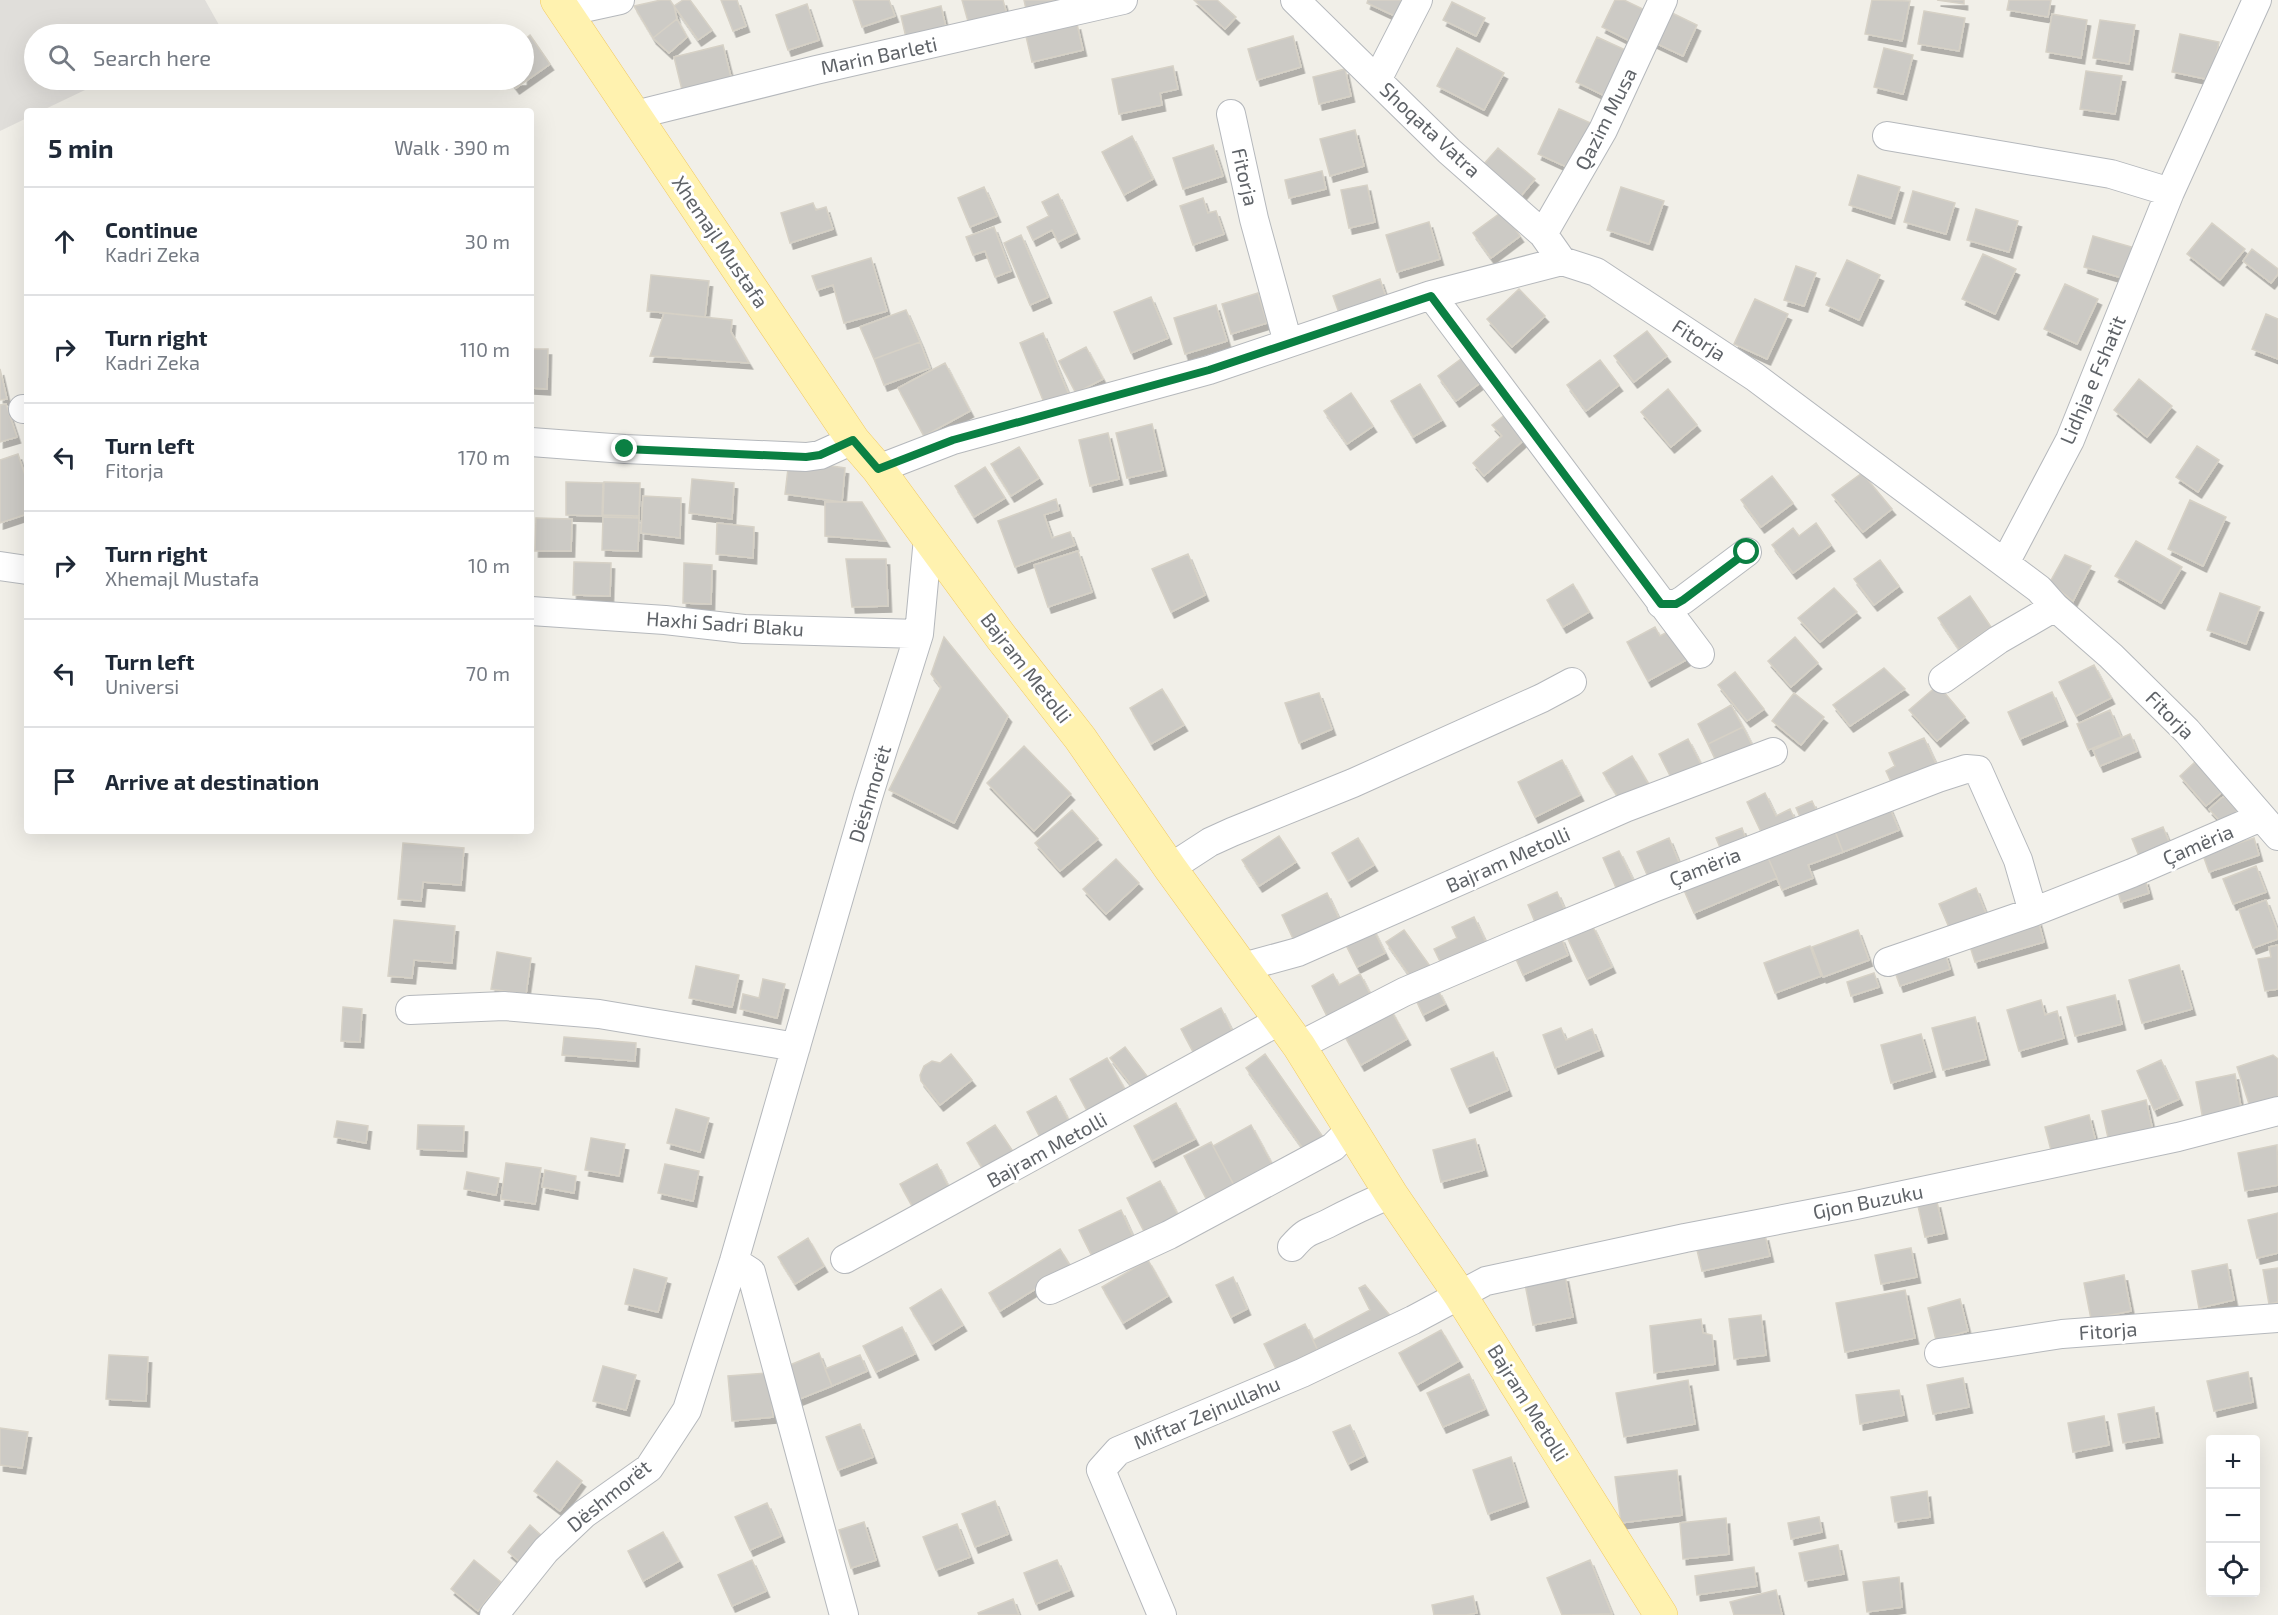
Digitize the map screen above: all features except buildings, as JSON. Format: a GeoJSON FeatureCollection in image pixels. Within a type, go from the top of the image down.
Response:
{"type":"FeatureCollection","features":[{"type":"Feature","properties":{"kind":"main road","name":"Xhemajl Mustafa"},"geometry":{"type":"LineString","coordinates":[[561,6],[853,440],[878,469]]}},
{"type":"Feature","properties":{"kind":"main road","name":"Bajram Metolli"},"geometry":{"type":"LineString","coordinates":[[878,469],[1001,637],[1080,738],[1289,1034],[1352,1128],[1391,1194],[1460,1295],[1660,1615]]}},
{"type":"Feature","properties":{"kind":"street","name":"Xhemajl Mustafa"},"geometry":{"type":"LineString","coordinates":[[561,6],[620,0]]}},
{"type":"Feature","properties":{"kind":"street","name":"Marin Barleti"},"geometry":{"type":"LineString","coordinates":[[635,115],[816,70],[1123,0]]}},
{"type":"Feature","properties":{"kind":"street","name":"Shoqata Vatra"},"geometry":{"type":"LineString","coordinates":[[1295,0],[1449,151],[1544,234],[1562,261]]}},
{"type":"Feature","properties":{"kind":"street"},"geometry":{"type":"LineString","coordinates":[[1377,80],[1418,0]]}},
{"type":"Feature","properties":{"kind":"street","name":"Qazim Musa"},"geometry":{"type":"LineString","coordinates":[[1544,234],[1603,130],[1663,0]]}},
{"type":"Feature","properties":{"kind":"street","name":"Lidhja e Fshatit"},"geometry":{"type":"LineString","coordinates":[[2005,563],[2070,440],[2170,192],[2257,0]]}},
{"type":"Feature","properties":{"kind":"street","name":"Fitorja"},"geometry":{"type":"LineString","coordinates":[[1231,114],[1254,219],[1288,343]]}},
{"type":"Feature","properties":{"kind":"street"},"geometry":{"type":"LineString","coordinates":[[1887,136],[2111,174],[2170,192]]}},
{"type":"Feature","properties":{"kind":"street"},"geometry":{"type":"LineString","coordinates":[[878,469],[953,440],[1209,370],[1431,296],[1562,261]]}},
{"type":"Feature","properties":{"kind":"street","name":"Fitorja"},"geometry":{"type":"LineString","coordinates":[[1562,261],[1596,272],[1755,377],[2039,589],[2055,607],[2111,656],[2187,731],[2273,827]]}},
{"type":"Feature","properties":{"kind":"street"},"geometry":{"type":"LineString","coordinates":[[1431,296],[1700,654]]}},
{"type":"Feature","properties":{"kind":"street"},"geometry":{"type":"LineString","coordinates":[[534,442],[625,449],[806,457],[820,455],[853,440]]}},
{"type":"Feature","properties":{"kind":"street","name":"Dëshmorët"},"geometry":{"type":"LineString","coordinates":[[494,1615],[546,1550],[584,1514],[649,1468],[687,1410],[734,1261],[868,797],[918,634],[928,538]]}},
{"type":"Feature","properties":{"kind":"street"},"geometry":{"type":"LineString","coordinates":[[1661,604],[1676,604],[1683,600],[1747,552]]}},
{"type":"Feature","properties":{"kind":"street"},"geometry":{"type":"LineString","coordinates":[[0,566],[24,570]]}},
{"type":"Feature","properties":{"kind":"street"},"geometry":{"type":"LineString","coordinates":[[1943,679],[1998,640],[2055,607]]}},
{"type":"Feature","properties":{"kind":"street","name":"Haxhi Sadri Blaku"},"geometry":{"type":"LineString","coordinates":[[534,611],[665,620],[744,629],[918,634]]}},
{"type":"Feature","properties":{"kind":"street"},"geometry":{"type":"LineString","coordinates":[[1170,868],[1210,842],[1353,783],[1542,698],[1572,682]]}},
{"type":"Feature","properties":{"kind":"street","name":"Bajram Metolli"},"geometry":{"type":"LineString","coordinates":[[1243,967],[1298,952],[1625,808],[1773,752]]}},
{"type":"Feature","properties":{"kind":"street","name":"Çamëria"},"geometry":{"type":"LineString","coordinates":[[1289,1034],[1404,992],[1519,943],[1822,821],[1966,769],[1978,770],[2018,860],[2033,912]]}},
{"type":"Feature","properties":{"kind":"street","name":"Çamëria"},"geometry":{"type":"LineString","coordinates":[[1888,962],[2033,912],[2132,873],[2273,827]]}},
{"type":"Feature","properties":{"kind":"street"},"geometry":{"type":"LineString","coordinates":[[410,1010],[504,1006],[599,1014],[796,1047]]}},
{"type":"Feature","properties":{"kind":"street","name":"Bajram Metolli"},"geometry":{"type":"LineString","coordinates":[[845,1259],[1289,1034]]}},
{"type":"Feature","properties":{"kind":"street","name":"Gjon Buzuku"},"geometry":{"type":"LineString","coordinates":[[1460,1295],[1485,1281],[2178,1137],[2278,1111]]}},
{"type":"Feature","properties":{"kind":"street"},"geometry":{"type":"LineString","coordinates":[[1050,1290],[1200,1219],[1333,1147],[1352,1128]]}},
{"type":"Feature","properties":{"kind":"street"},"geometry":{"type":"LineString","coordinates":[[1292,1247],[1302,1235],[1313,1229],[1391,1194]]}},
{"type":"Feature","properties":{"kind":"street"},"geometry":{"type":"LineString","coordinates":[[734,1261],[751,1272],[844,1615]]}},
{"type":"Feature","properties":{"kind":"street","name":"Miftar Zejnullahu"},"geometry":{"type":"LineString","coordinates":[[1162,1615],[1101,1470],[1118,1451],[1302,1374],[1460,1295]]}},
{"type":"Feature","properties":{"kind":"street","name":"Fitorja"},"geometry":{"type":"LineString","coordinates":[[1939,1353],[2062,1334],[2278,1318]]}},
{"type":"Feature","properties":{"kind":"shaded area"},"geometry":{"type":"Polygon","coordinates":[[[0,0],[205,0],[218,24],[24,24],[24,90],[85,90],[47,108],[24,108],[24,119],[0,131],[0,0]]]}},
{"type":"Feature","properties":{"kind":"route"},"geometry":{"type":"LineString","coordinates":[[625,449],[806,457],[820,455],[853,440],[878,469],[953,440],[1209,370],[1431,296],[1661,604],[1676,604],[1683,600],[1747,552]]}}]}
